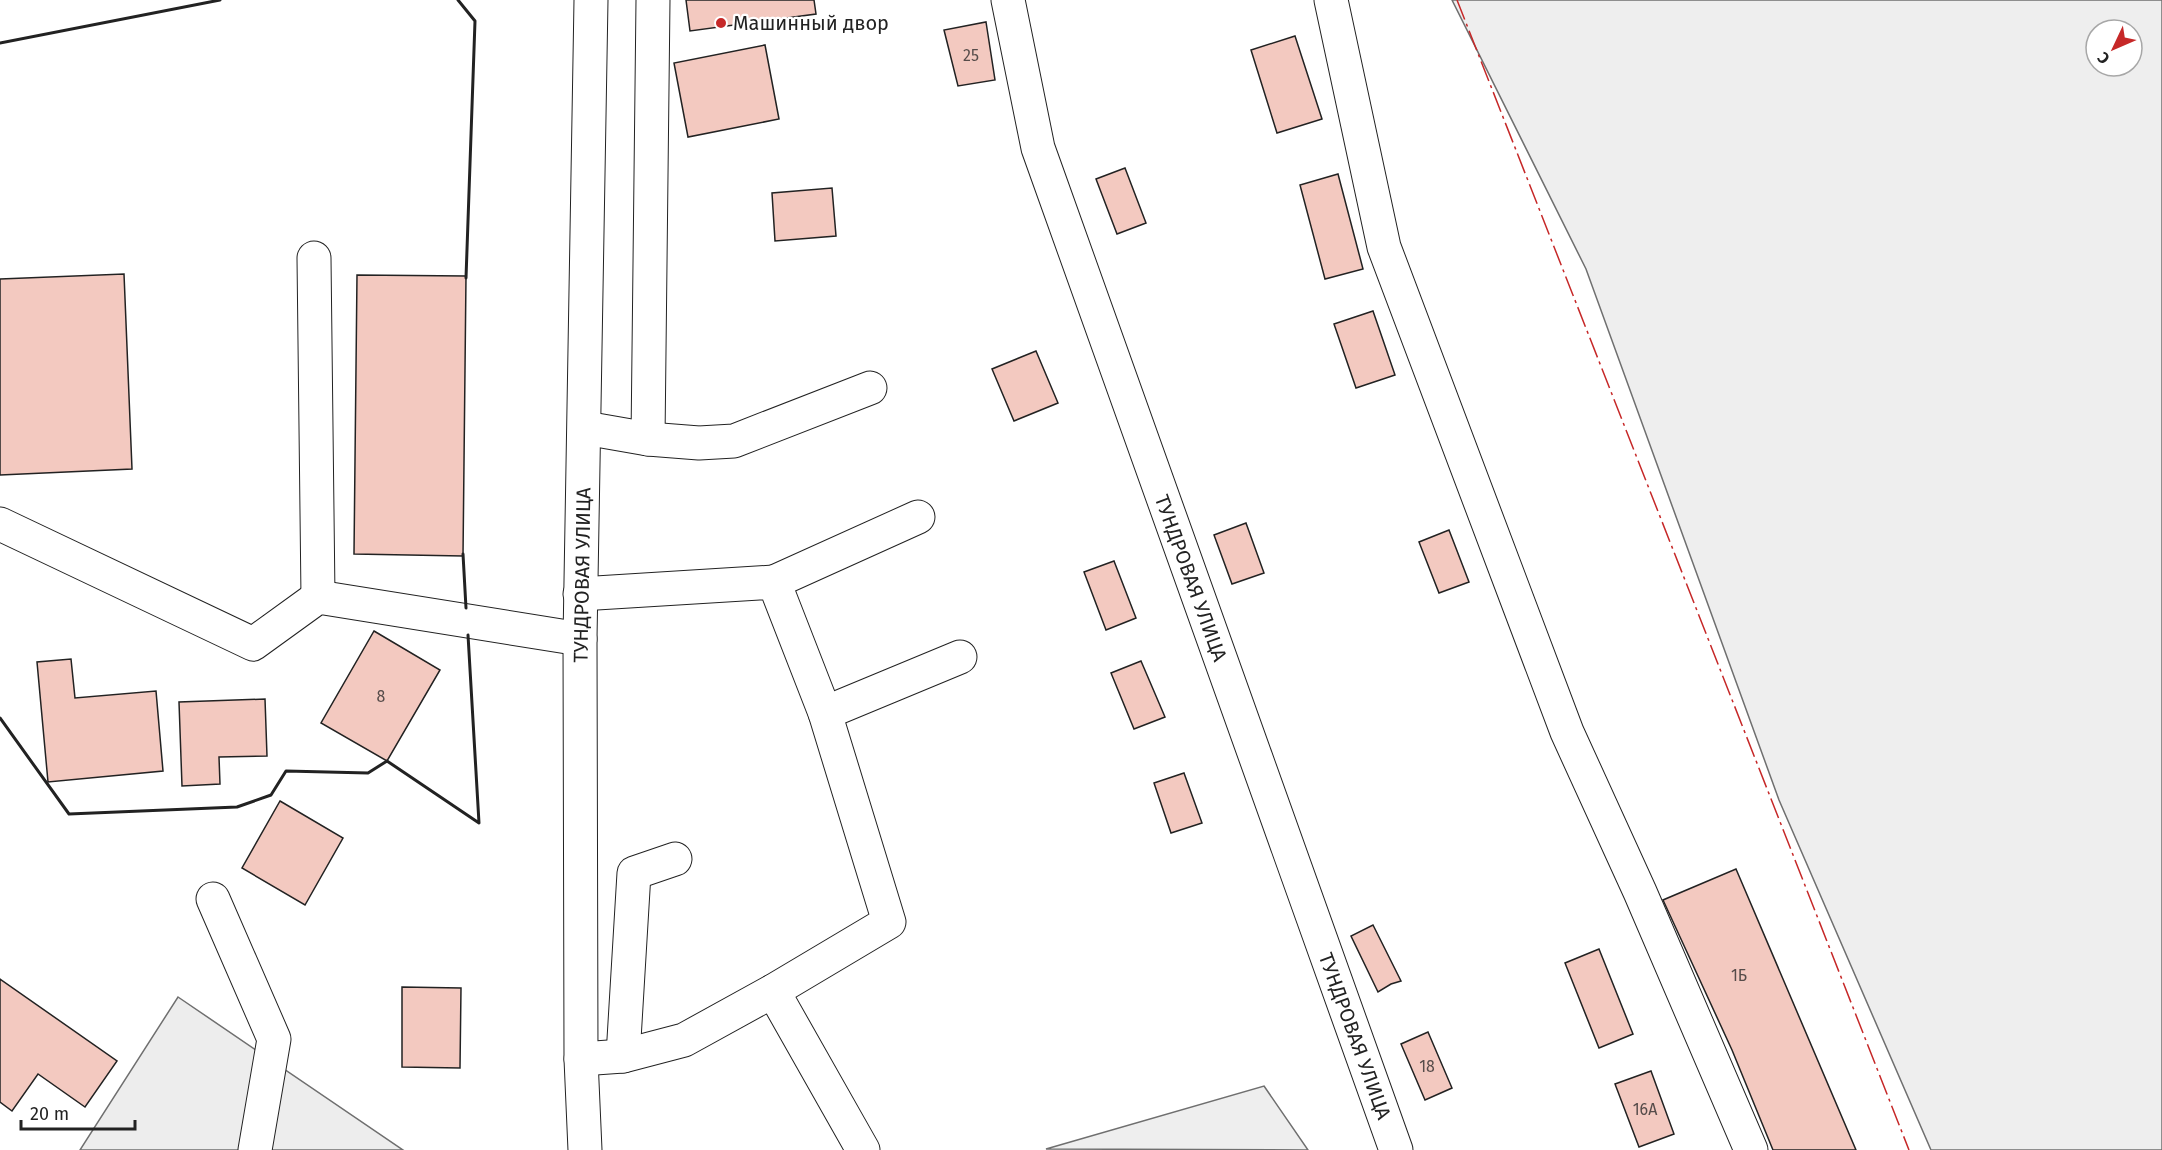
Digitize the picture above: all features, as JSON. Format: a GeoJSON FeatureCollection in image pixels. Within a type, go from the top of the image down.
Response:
{"type":"FeatureCollection","features":[{"type":"Feature","properties":{"kind":"street","name":"ТУНДРОВАЯ УЛИЦА"},"geometry":{"type":"LineString","coordinates":[[585,1150],[581,1059],[580,594],[585,428],[591,0]]}},
{"type":"Feature","properties":{"kind":"street"},"geometry":{"type":"LineString","coordinates":[[648,439],[653,0]]}},
{"type":"Feature","properties":{"kind":"street","name":"ТУНДРОВАЯ УЛИЦА"},"geometry":{"type":"LineString","coordinates":[[1008,0],[1038,148],[1396,1150]]}},
{"type":"Feature","properties":{"kind":"street"},"geometry":{"type":"LineString","coordinates":[[1331,0],[1384,247],[1567,732],[1640,892],[1751,1150]]}},
{"type":"Feature","properties":{"kind":"street"},"geometry":{"type":"LineString","coordinates":[[314,258],[318,597]]}},
{"type":"Feature","properties":{"kind":"street"},"geometry":{"type":"LineString","coordinates":[[585,428],[648,439],[699,443],[734,441],[870,388]]}},
{"type":"Feature","properties":{"kind":"street"},"geometry":{"type":"LineString","coordinates":[[580,594],[774,582],[918,517]]}},
{"type":"Feature","properties":{"kind":"street"},"geometry":{"type":"LineString","coordinates":[[0,524],[254,644],[318,597],[580,639]]}},
{"type":"Feature","properties":{"kind":"street"},"geometry":{"type":"LineString","coordinates":[[581,1059],[623,1056],[684,1040],[773,991],[889,922],[825,713],[774,582]]}},
{"type":"Feature","properties":{"kind":"street"},"geometry":{"type":"LineString","coordinates":[[825,713],[960,657]]}},
{"type":"Feature","properties":{"kind":"street"},"geometry":{"type":"LineString","coordinates":[[623,1056],[634,873],[675,859]]}},
{"type":"Feature","properties":{"kind":"street"},"geometry":{"type":"LineString","coordinates":[[213,899],[274,1039],[255,1150]]}},
{"type":"Feature","properties":{"kind":"street"},"geometry":{"type":"LineString","coordinates":[[773,991],[863,1150]]}},
{"type":"Feature","properties":{"kind":"shaded area"},"geometry":{"type":"Polygon","coordinates":[[[1452,0],[2162,0],[2162,1150],[1931,1150],[1779,800],[1586,269],[1452,0]]]}},
{"type":"Feature","properties":{"kind":"shaded area"},"geometry":{"type":"Polygon","coordinates":[[[178,997],[403,1150],[80,1150],[178,997]]]}},
{"type":"Feature","properties":{"kind":"shaded area"},"geometry":{"type":"Polygon","coordinates":[[[1264,1086],[1308,1150],[1046,1149],[1264,1086]]]}},
{"type":"Feature","properties":{"kind":"building","name":"Машинный двор"},"geometry":{"type":"Polygon","coordinates":[[[686,0],[814,0],[816,14],[690,31],[686,0]]]}},
{"type":"Feature","properties":{"kind":"building"},"geometry":{"type":"Polygon","coordinates":[[[986,22],[995,80],[958,86],[944,30],[986,22]]]}},
{"type":"Feature","properties":{"kind":"building"},"geometry":{"type":"Polygon","coordinates":[[[1295,36],[1322,119],[1277,133],[1251,50],[1295,36]]]}},
{"type":"Feature","properties":{"kind":"building"},"geometry":{"type":"Polygon","coordinates":[[[765,45],[779,119],[688,137],[674,63],[765,45]]]}},
{"type":"Feature","properties":{"kind":"building"},"geometry":{"type":"Polygon","coordinates":[[[1125,168],[1146,223],[1117,234],[1096,179],[1125,168]]]}},
{"type":"Feature","properties":{"kind":"building"},"geometry":{"type":"Polygon","coordinates":[[[1338,174],[1363,269],[1325,279],[1300,185],[1338,174]]]}},
{"type":"Feature","properties":{"kind":"building"},"geometry":{"type":"Polygon","coordinates":[[[832,188],[836,236],[775,241],[772,193],[832,188]]]}},
{"type":"Feature","properties":{"kind":"building"},"geometry":{"type":"Polygon","coordinates":[[[124,274],[132,469],[0,475],[0,279],[124,274]]]}},
{"type":"Feature","properties":{"kind":"building"},"geometry":{"type":"Polygon","coordinates":[[[357,275],[466,276],[463,556],[354,554],[357,275]]]}},
{"type":"Feature","properties":{"kind":"building"},"geometry":{"type":"Polygon","coordinates":[[[1373,311],[1395,375],[1356,388],[1334,324],[1373,311]]]}},
{"type":"Feature","properties":{"kind":"building"},"geometry":{"type":"Polygon","coordinates":[[[1036,351],[1058,403],[1014,421],[992,369],[1036,351]]]}},
{"type":"Feature","properties":{"kind":"building"},"geometry":{"type":"Polygon","coordinates":[[[1246,523],[1264,573],[1232,584],[1214,535],[1246,523]]]}},
{"type":"Feature","properties":{"kind":"building"},"geometry":{"type":"Polygon","coordinates":[[[1449,530],[1469,582],[1439,593],[1419,542],[1449,530]]]}},
{"type":"Feature","properties":{"kind":"building"},"geometry":{"type":"Polygon","coordinates":[[[1114,561],[1136,618],[1106,630],[1084,572],[1114,561]]]}},
{"type":"Feature","properties":{"kind":"building"},"geometry":{"type":"Polygon","coordinates":[[[374,631],[440,670],[387,761],[321,723],[374,631]]]}},
{"type":"Feature","properties":{"kind":"building"},"geometry":{"type":"Polygon","coordinates":[[[71,659],[75,698],[156,691],[163,771],[48,782],[37,662],[71,659]]]}},
{"type":"Feature","properties":{"kind":"building"},"geometry":{"type":"Polygon","coordinates":[[[1141,661],[1165,717],[1134,729],[1111,673],[1141,661]]]}},
{"type":"Feature","properties":{"kind":"building"},"geometry":{"type":"Polygon","coordinates":[[[265,699],[267,756],[219,757],[220,784],[182,786],[179,702],[265,699]]]}},
{"type":"Feature","properties":{"kind":"building"},"geometry":{"type":"Polygon","coordinates":[[[1184,773],[1202,823],[1171,833],[1154,783],[1184,773]]]}},
{"type":"Feature","properties":{"kind":"building"},"geometry":{"type":"Polygon","coordinates":[[[280,801],[343,838],[305,905],[242,868],[280,801]]]}},
{"type":"Feature","properties":{"kind":"building"},"geometry":{"type":"Polygon","coordinates":[[[1736,869],[1856,1150],[1773,1150],[1732,1050],[1663,900],[1736,869]]]}},
{"type":"Feature","properties":{"kind":"building"},"geometry":{"type":"Polygon","coordinates":[[[1373,925],[1401,981],[1378,992],[1351,936],[1373,925]]]}},
{"type":"Feature","properties":{"kind":"building"},"geometry":{"type":"Polygon","coordinates":[[[1599,949],[1633,1034],[1599,1048],[1565,963],[1599,949]]]}},
{"type":"Feature","properties":{"kind":"building"},"geometry":{"type":"Polygon","coordinates":[[[0,979],[117,1061],[85,1107],[38,1074],[12,1111],[0,1102],[0,979]]]}},
{"type":"Feature","properties":{"kind":"building"},"geometry":{"type":"Polygon","coordinates":[[[402,987],[461,988],[460,1068],[402,1067],[402,987]]]}},
{"type":"Feature","properties":{"kind":"building"},"geometry":{"type":"Polygon","coordinates":[[[1428,1032],[1452,1088],[1425,1100],[1401,1044],[1428,1032]]]}},
{"type":"Feature","properties":{"kind":"building"},"geometry":{"type":"Polygon","coordinates":[[[1651,1071],[1674,1134],[1639,1147],[1615,1084],[1651,1071]]]}},
{"type":"Feature","properties":{"kind":"wall"},"geometry":{"type":"LineString","coordinates":[[0,43],[220,0]]}},
{"type":"Feature","properties":{"kind":"wall"},"geometry":{"type":"LineString","coordinates":[[458,0],[475,21],[466,278]]}},
{"type":"Feature","properties":{"kind":"wall"},"geometry":{"type":"LineString","coordinates":[[463,554],[466,608]]}},
{"type":"Feature","properties":{"kind":"wall"},"geometry":{"type":"LineString","coordinates":[[0,718],[69,814],[237,807],[271,795],[286,771],[368,773],[387,761],[479,823],[468,635]]}},
{"type":"Feature","properties":{"kind":"power"},"geometry":{"type":"LineString","coordinates":[[1457,0],[1909,1150]]}},
{"type":"Feature","properties":{"kind":"place","name":"Машинный двор"},"geometry":{"type":"Point","coordinates":[721,23]}}]}
